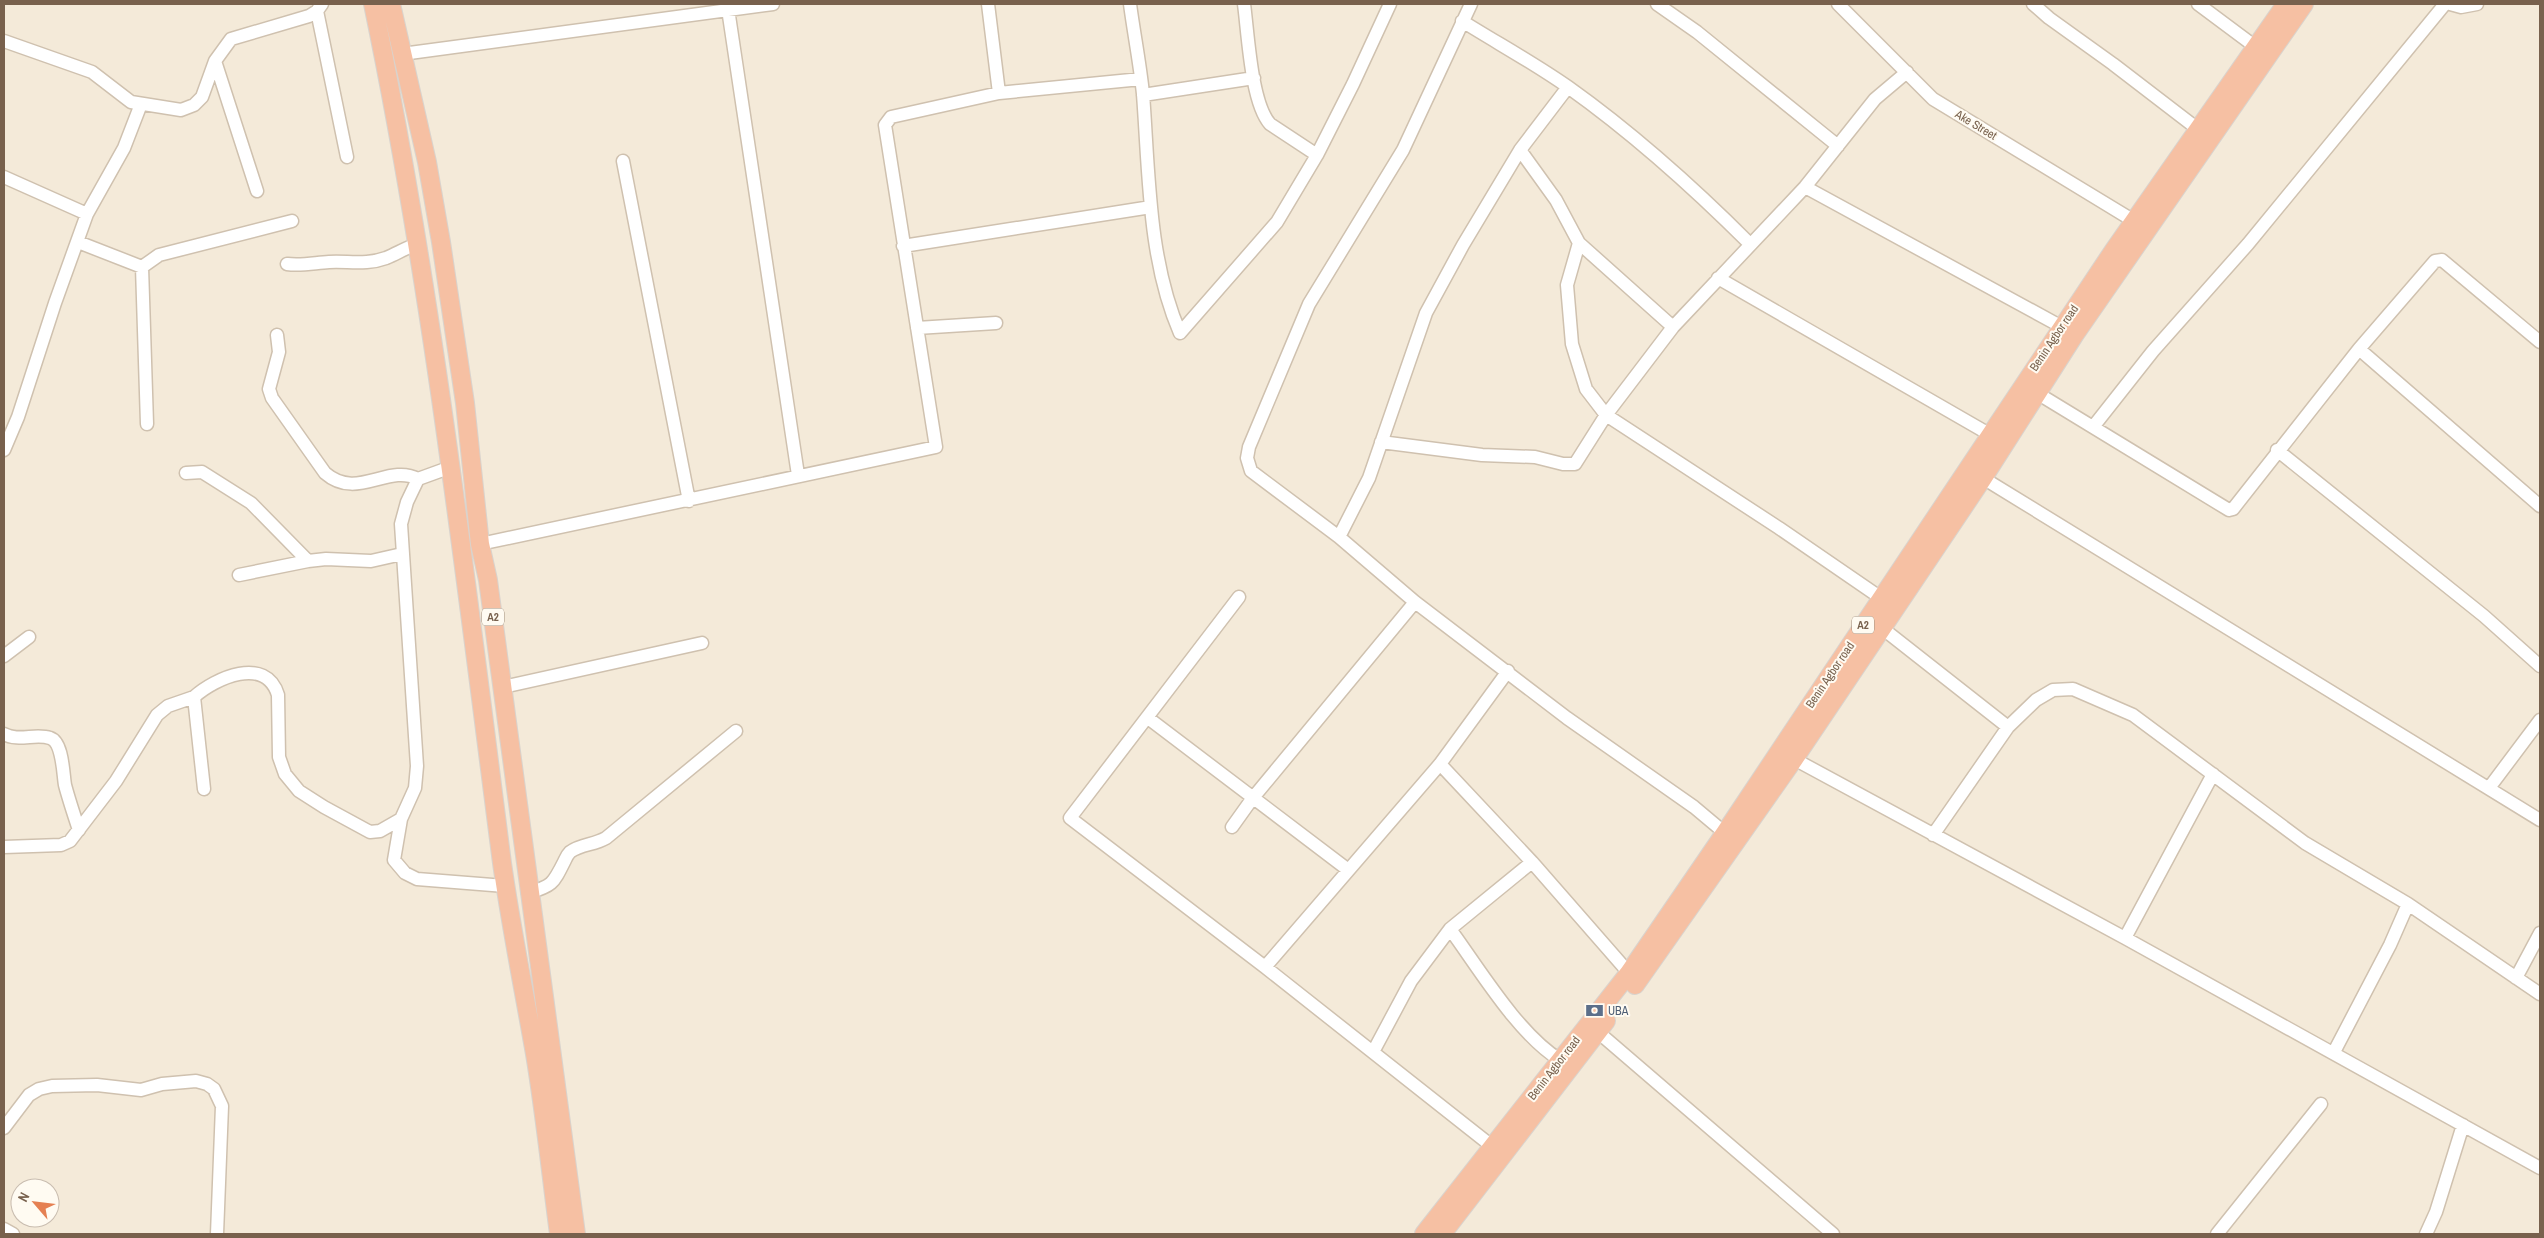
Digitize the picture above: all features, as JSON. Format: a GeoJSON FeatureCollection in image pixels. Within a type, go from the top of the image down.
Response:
{"type":"FeatureCollection","features":[{"type":"Feature","properties":{"kind":"highway","name":"A2"},"geometry":{"type":"LineString","coordinates":[[373,4],[396,112],[418,244],[451,467],[505,886],[537,1066],[559,1234]]}},
{"type":"Feature","properties":{"kind":"highway","name":"A2"},"geometry":{"type":"LineString","coordinates":[[391,4],[427,162],[441,242],[465,404],[480,544],[488,580],[503,687],[528,893],[576,1234]]}},
{"type":"Feature","properties":{"kind":"highway","name":"Benin Agbor road"},"geometry":{"type":"LineString","coordinates":[[1442,1234],[1560,1060],[1629,973],[1725,833],[1989,434],[2134,221],[2286,4]]}},
{"type":"Feature","properties":{"kind":"highway","name":"Benin Agbor road"},"geometry":{"type":"LineString","coordinates":[[1424,1234],[1598,1032],[1658,954],[1794,759],[1983,478],[2037,393],[2304,4]]}},
{"type":"Feature","properties":{"kind":"street"},"geometry":{"type":"LineString","coordinates":[[402,54],[773,4]]}},
{"type":"Feature","properties":{"kind":"street"},"geometry":{"type":"LineString","coordinates":[[988,4],[998,93]]}},
{"type":"Feature","properties":{"kind":"street"},"geometry":{"type":"LineString","coordinates":[[1130,4],[1143,95],[1150,207],[1168,306],[1180,333],[1277,222],[1318,155],[1390,4]]}},
{"type":"Feature","properties":{"kind":"street"},"geometry":{"type":"LineString","coordinates":[[1244,4],[1254,78],[1264,117],[1270,124],[1318,155]]}},
{"type":"Feature","properties":{"kind":"street"},"geometry":{"type":"LineString","coordinates":[[1471,4],[1403,150],[1309,304],[1249,447],[1247,458],[1251,472],[1339,537],[1415,602],[1508,671],[1567,718],[1694,808],[1725,833]]}},
{"type":"Feature","properties":{"kind":"street"},"geometry":{"type":"LineString","coordinates":[[1656,4],[1704,38],[1838,146]]}},
{"type":"Feature","properties":{"kind":"street","name":"Ake Street"},"geometry":{"type":"LineString","coordinates":[[1838,4],[1933,99],[2134,221]]}},
{"type":"Feature","properties":{"kind":"street"},"geometry":{"type":"LineString","coordinates":[[2033,4],[2048,18],[2113,64],[2199,130]]}},
{"type":"Feature","properties":{"kind":"street"},"geometry":{"type":"LineString","coordinates":[[2198,4],[2257,48]]}},
{"type":"Feature","properties":{"kind":"street"},"geometry":{"type":"LineString","coordinates":[[2093,428],[2153,351],[2248,244],[2445,4]]}},
{"type":"Feature","properties":{"kind":"street"},"geometry":{"type":"LineString","coordinates":[[2450,4],[2461,7],[2477,4]]}},
{"type":"Feature","properties":{"kind":"street"},"geometry":{"type":"LineString","coordinates":[[4,42],[92,72],[131,102],[181,110],[194,106],[202,97],[215,61],[231,39],[308,16],[320,7],[347,157]]}},
{"type":"Feature","properties":{"kind":"street"},"geometry":{"type":"LineString","coordinates":[[728,9],[798,474]]}},
{"type":"Feature","properties":{"kind":"street"},"geometry":{"type":"LineString","coordinates":[[1462,21],[1568,87],[1694,189],[1750,244]]}},
{"type":"Feature","properties":{"kind":"street"},"geometry":{"type":"LineString","coordinates":[[215,61],[257,191]]}},
{"type":"Feature","properties":{"kind":"street"},"geometry":{"type":"LineString","coordinates":[[1381,442],[1482,455],[1535,457],[1563,464],[1575,464],[1606,415],[1673,327],[1805,187],[1875,98],[1907,72]]}},
{"type":"Feature","properties":{"kind":"street"},"geometry":{"type":"LineString","coordinates":[[1143,95],[1254,78]]}},
{"type":"Feature","properties":{"kind":"street"},"geometry":{"type":"LineString","coordinates":[[480,544],[689,501],[798,474],[936,447],[885,125],[891,117],[998,93],[1141,79]]}},
{"type":"Feature","properties":{"kind":"street"},"geometry":{"type":"LineString","coordinates":[[1339,537],[1369,478],[1426,313],[1463,245],[1520,150],[1568,87]]}},
{"type":"Feature","properties":{"kind":"street"},"geometry":{"type":"LineString","coordinates":[[4,450],[18,416],[54,303],[87,214],[124,148],[141,104]]}},
{"type":"Feature","properties":{"kind":"street"},"geometry":{"type":"LineString","coordinates":[[1520,150],[1556,200],[1579,243],[1673,327]]}},
{"type":"Feature","properties":{"kind":"street"},"geometry":{"type":"LineString","coordinates":[[623,160],[689,501]]}},
{"type":"Feature","properties":{"kind":"street"},"geometry":{"type":"LineString","coordinates":[[4,177],[87,214]]}},
{"type":"Feature","properties":{"kind":"street"},"geometry":{"type":"LineString","coordinates":[[1805,187],[2062,327]]}},
{"type":"Feature","properties":{"kind":"street"},"geometry":{"type":"LineString","coordinates":[[904,246],[1150,207]]}},
{"type":"Feature","properties":{"kind":"street"},"geometry":{"type":"LineString","coordinates":[[142,267],[159,255],[292,221]]}},
{"type":"Feature","properties":{"kind":"street"},"geometry":{"type":"LineString","coordinates":[[78,242],[142,267]]}},
{"type":"Feature","properties":{"kind":"street"},"geometry":{"type":"LineString","coordinates":[[1579,243],[1567,285],[1572,344],[1586,389],[1606,415],[1779,528],[1881,598]]}},
{"type":"Feature","properties":{"kind":"street"},"geometry":{"type":"LineString","coordinates":[[286,264],[364,263],[387,258],[404,248],[418,244]]}},
{"type":"Feature","properties":{"kind":"street"},"geometry":{"type":"LineString","coordinates":[[2037,393],[2229,510],[2233,509],[2277,450],[2359,349],[2439,259],[2540,342]]}},
{"type":"Feature","properties":{"kind":"street"},"geometry":{"type":"LineString","coordinates":[[142,267],[147,424]]}},
{"type":"Feature","properties":{"kind":"street"},"geometry":{"type":"LineString","coordinates":[[1718,278],[1989,434]]}},
{"type":"Feature","properties":{"kind":"street"},"geometry":{"type":"LineString","coordinates":[[917,328],[996,322]]}},
{"type":"Feature","properties":{"kind":"street"},"geometry":{"type":"LineString","coordinates":[[277,335],[279,352],[269,389],[272,398],[325,472],[333,479],[348,484],[401,475],[412,476],[418,479]]}},
{"type":"Feature","properties":{"kind":"street"},"geometry":{"type":"LineString","coordinates":[[2359,349],[2540,506]]}},
{"type":"Feature","properties":{"kind":"street"},"geometry":{"type":"LineString","coordinates":[[2277,450],[2484,616],[2540,666]]}},
{"type":"Feature","properties":{"kind":"street"},"geometry":{"type":"LineString","coordinates":[[451,467],[418,479],[407,502],[401,524],[417,766],[416,788],[401,819],[394,860],[406,873],[417,879],[505,886]]}},
{"type":"Feature","properties":{"kind":"street"},"geometry":{"type":"LineString","coordinates":[[186,473],[202,472],[251,503],[308,561]]}},
{"type":"Feature","properties":{"kind":"street"},"geometry":{"type":"LineString","coordinates":[[1983,478],[2540,820]]}},
{"type":"Feature","properties":{"kind":"street"},"geometry":{"type":"LineString","coordinates":[[239,574],[308,561],[326,559],[371,561],[402,554]]}},
{"type":"Feature","properties":{"kind":"street"},"geometry":{"type":"LineString","coordinates":[[1240,596],[1070,818],[1373,1052],[1497,1151]]}},
{"type":"Feature","properties":{"kind":"street"},"geometry":{"type":"LineString","coordinates":[[1232,827],[1252,799],[1415,602]]}},
{"type":"Feature","properties":{"kind":"street"},"geometry":{"type":"LineString","coordinates":[[1882,628],[2008,728]]}},
{"type":"Feature","properties":{"kind":"street"},"geometry":{"type":"LineString","coordinates":[[4,656],[29,637]]}},
{"type":"Feature","properties":{"kind":"street"},"geometry":{"type":"LineString","coordinates":[[503,687],[702,643]]}},
{"type":"Feature","properties":{"kind":"street"},"geometry":{"type":"LineString","coordinates":[[1264,967],[1440,764],[1508,671]]}},
{"type":"Feature","properties":{"kind":"street"},"geometry":{"type":"LineString","coordinates":[[4,847],[61,845],[70,841],[116,781],[157,715],[168,706],[194,697],[219,679],[256,672],[270,680],[278,695],[279,757],[285,774],[299,790],[324,807],[370,832],[380,831],[401,819]]}},
{"type":"Feature","properties":{"kind":"street"},"geometry":{"type":"LineString","coordinates":[[1932,835],[2008,728],[2036,700],[2053,690],[2072,689],[2133,715],[2305,843],[2408,904],[2540,994]]}},
{"type":"Feature","properties":{"kind":"street"},"geometry":{"type":"LineString","coordinates":[[194,697],[204,789]]}},
{"type":"Feature","properties":{"kind":"street"},"geometry":{"type":"LineString","coordinates":[[1148,718],[1252,799],[1347,869]]}},
{"type":"Feature","properties":{"kind":"street"},"geometry":{"type":"LineString","coordinates":[[2489,788],[2540,720]]}},
{"type":"Feature","properties":{"kind":"street"},"geometry":{"type":"LineString","coordinates":[[528,893],[549,887],[558,877],[568,854],[580,846],[595,844],[606,838],[736,732]]}},
{"type":"Feature","properties":{"kind":"street"},"geometry":{"type":"LineString","coordinates":[[4,734],[17,737],[50,738],[55,741],[62,758],[65,784],[79,830]]}},
{"type":"Feature","properties":{"kind":"street"},"geometry":{"type":"LineString","coordinates":[[1794,759],[2334,1052],[2540,1168]]}},
{"type":"Feature","properties":{"kind":"street"},"geometry":{"type":"LineString","coordinates":[[1440,764],[1532,862],[1629,973]]}},
{"type":"Feature","properties":{"kind":"street"},"geometry":{"type":"LineString","coordinates":[[2125,938],[2213,774]]}},
{"type":"Feature","properties":{"kind":"street"},"geometry":{"type":"LineString","coordinates":[[1373,1052],[1411,981],[1450,930],[1532,862]]}},
{"type":"Feature","properties":{"kind":"street"},"geometry":{"type":"LineString","coordinates":[[2334,1052],[2390,945],[2408,904]]}},
{"type":"Feature","properties":{"kind":"street"},"geometry":{"type":"LineString","coordinates":[[1450,930],[1509,1009],[1544,1050],[1560,1060]]}},
{"type":"Feature","properties":{"kind":"street"},"geometry":{"type":"LineString","coordinates":[[2516,978],[2540,933]]}},
{"type":"Feature","properties":{"kind":"street"},"geometry":{"type":"LineString","coordinates":[[1598,1032],[1833,1234]]}},
{"type":"Feature","properties":{"kind":"street"},"geometry":{"type":"LineString","coordinates":[[4,1128],[29,1095],[39,1089],[74,1084],[141,1090],[162,1084],[196,1081],[207,1084],[219,1096],[222,1114],[217,1234]]}},
{"type":"Feature","properties":{"kind":"street"},"geometry":{"type":"LineString","coordinates":[[2217,1234],[2321,1104]]}},
{"type":"Feature","properties":{"kind":"street"},"geometry":{"type":"LineString","coordinates":[[2426,1234],[2436,1212],[2463,1126]]}},
{"type":"Feature","properties":{"kind":"street"},"geometry":{"type":"LineString","coordinates":[[4,1229],[13,1234]]}},
{"type":"Feature","properties":{"kind":"shaded area"},"geometry":{"type":"Polygon","coordinates":[[[4,4],[2540,4],[2540,1234],[4,1234],[4,4]]]}},
{"type":"Feature","properties":{"kind":"place","name":"UBA"},"geometry":{"type":"Point","coordinates":[1594,1011]}}]}
